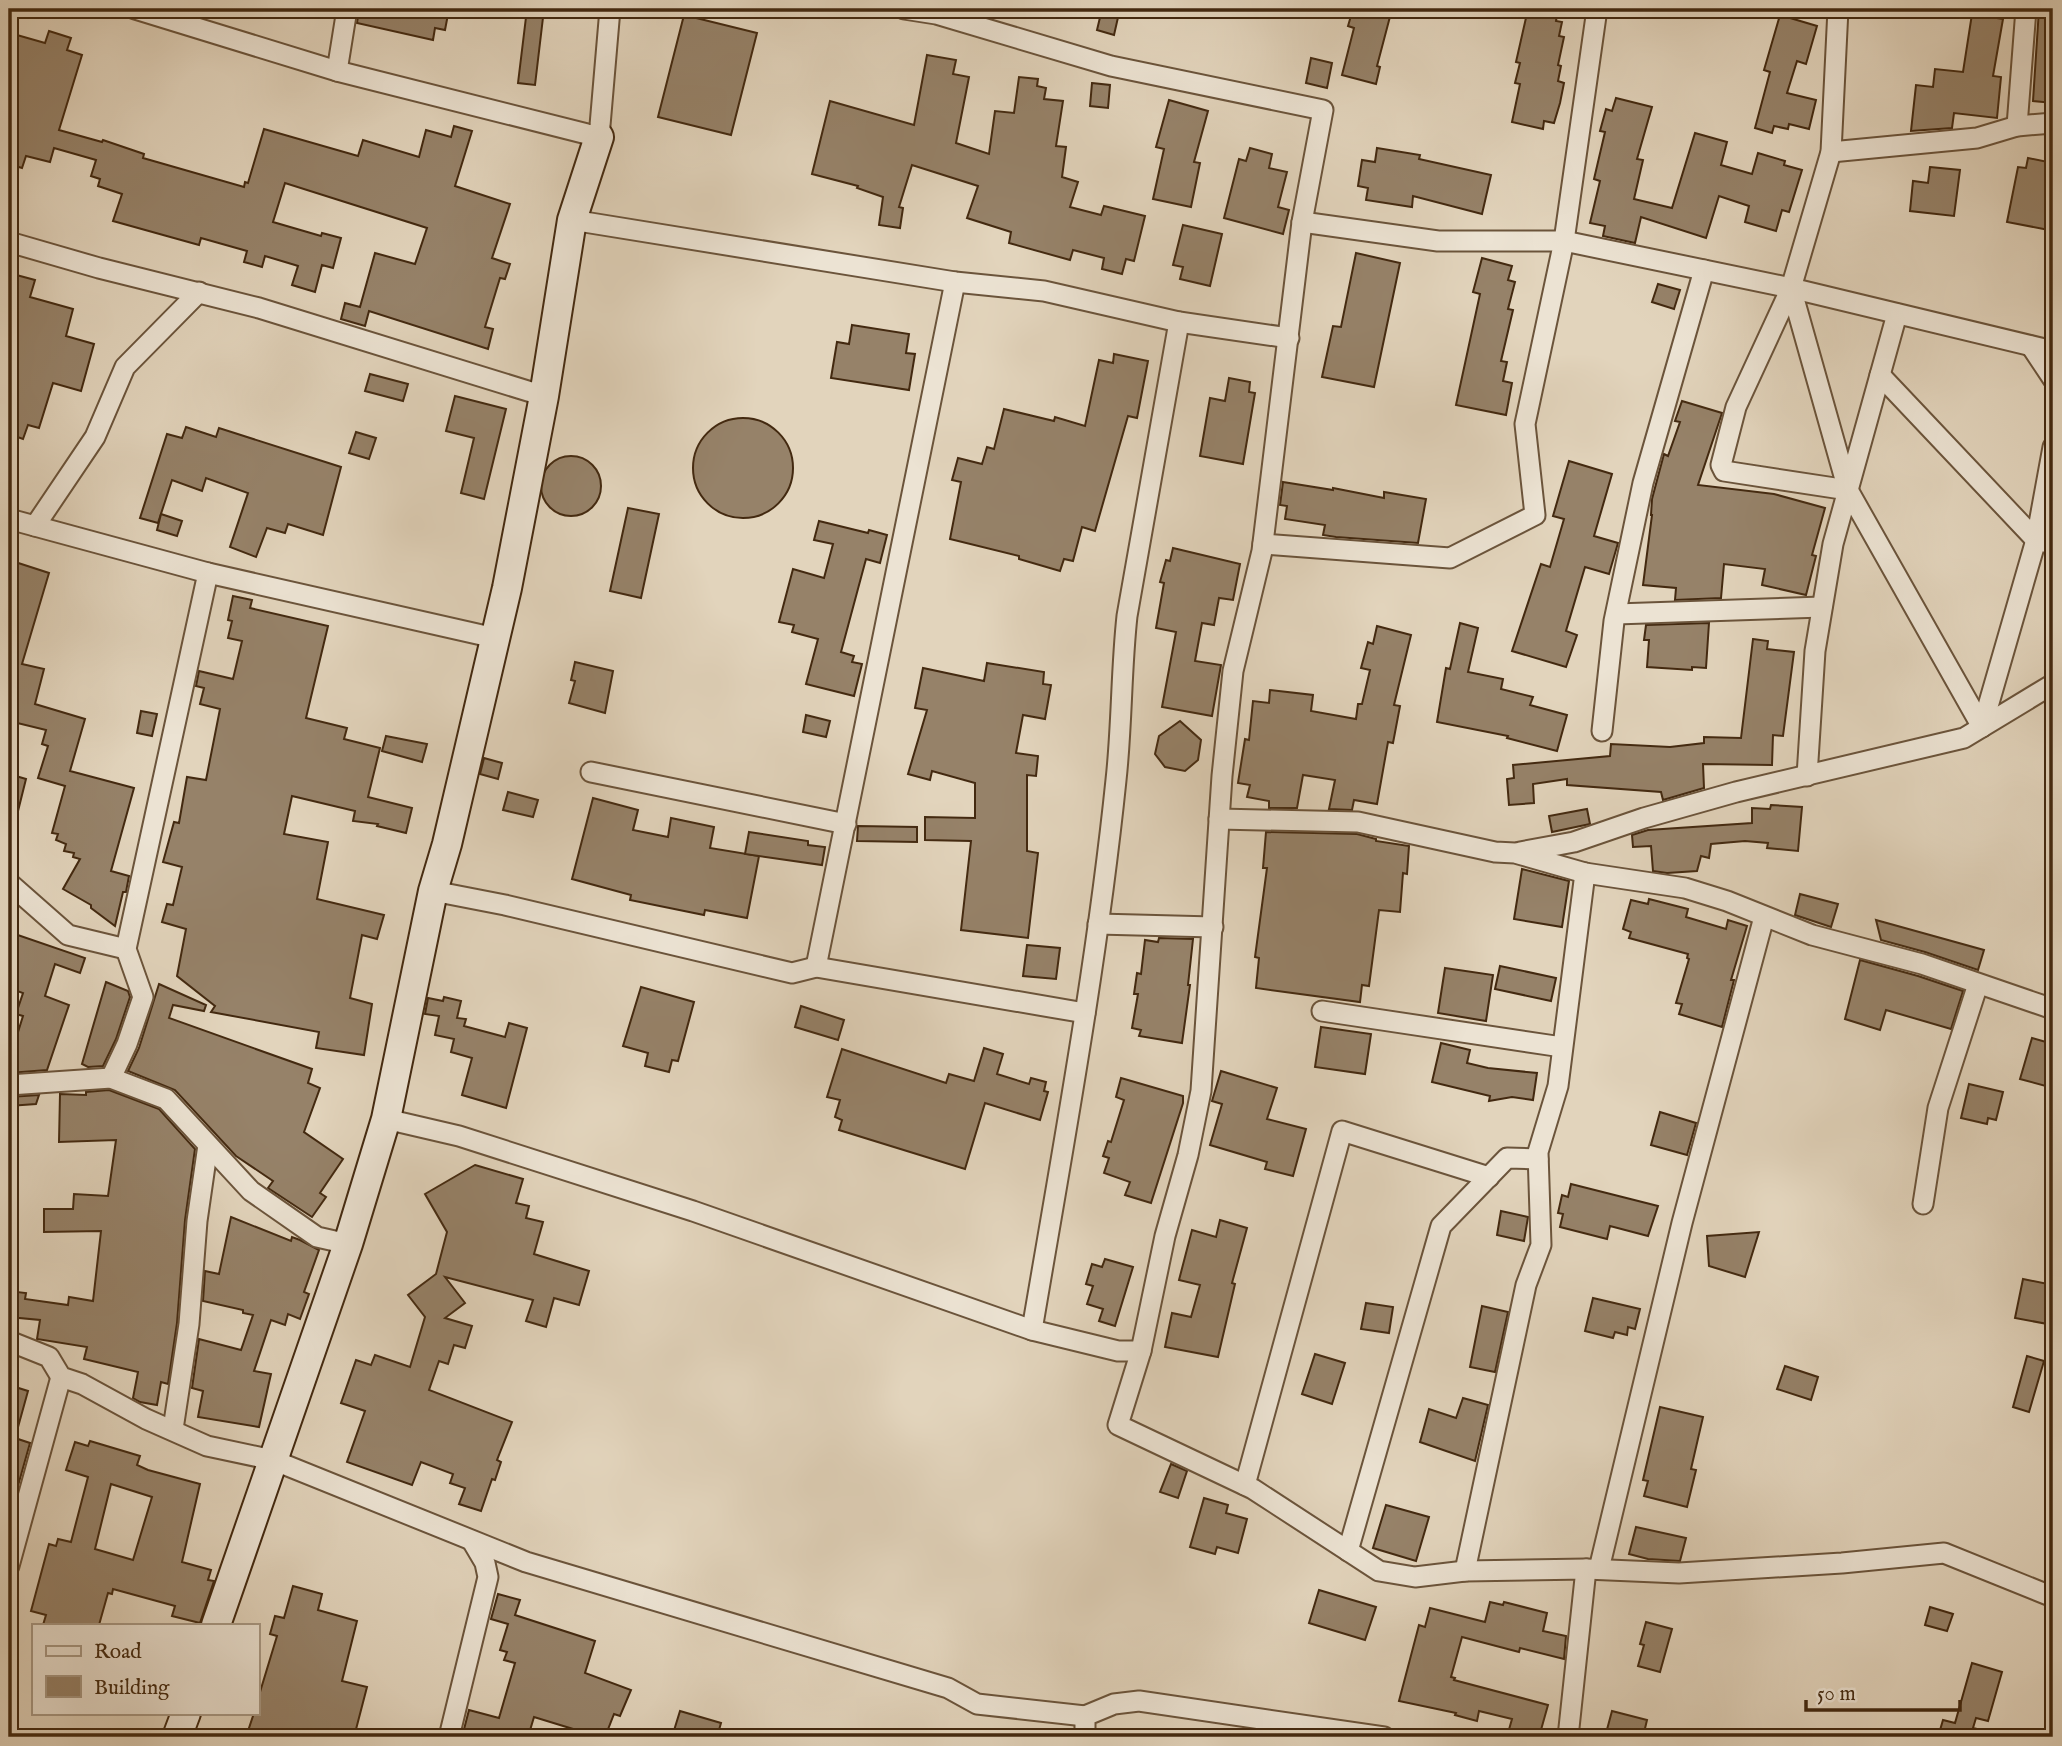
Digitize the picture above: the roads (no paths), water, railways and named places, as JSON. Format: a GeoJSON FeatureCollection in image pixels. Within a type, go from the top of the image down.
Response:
{"type":"FeatureCollection","features":[{"type":"Feature","properties":{"kind":"street"},"geometry":{"type":"LineString","coordinates":[[135,9],[337,71],[599,137]]}},
{"type":"Feature","properties":{"kind":"street"},"geometry":{"type":"LineString","coordinates":[[337,71],[347,9]]}},
{"type":"Feature","properties":{"kind":"street"},"geometry":{"type":"LineString","coordinates":[[216,1624],[348,1244],[386,1119],[433,891],[447,844],[507,588],[544,396],[572,219],[599,137],[610,9]]}},
{"type":"Feature","properties":{"kind":"street"},"geometry":{"type":"LineString","coordinates":[[904,9],[936,14],[1111,66],[1323,110],[1302,222],[1263,544],[1233,671],[1219,819],[1201,1091],[1188,1155],[1165,1236],[1142,1351],[1118,1425],[1245,1485],[1379,1571],[1415,1577],[1465,1572],[1593,1569],[1679,1573],[1842,1563],[1944,1553],[2053,1597]]}},
{"type":"Feature","properties":{"kind":"street"},"geometry":{"type":"LineString","coordinates":[[1263,544],[1450,558],[1535,515],[1525,424],[1564,242],[1597,9]]}},
{"type":"Feature","properties":{"kind":"street"},"geometry":{"type":"LineString","coordinates":[[1838,9],[1831,152],[1791,288],[1736,407],[1721,467],[1724,471],[1848,490]]}},
{"type":"Feature","properties":{"kind":"street"},"geometry":{"type":"LineString","coordinates":[[2017,126],[2026,9]]}},
{"type":"Feature","properties":{"kind":"street"},"geometry":{"type":"LineString","coordinates":[[1831,152],[1977,138],[2017,126],[2053,123]]}},
{"type":"Feature","properties":{"kind":"street"},"geometry":{"type":"LineString","coordinates":[[572,219],[956,282],[1044,291],[1179,322],[1289,338]]}},
{"type":"Feature","properties":{"kind":"street"},"geometry":{"type":"LineString","coordinates":[[1302,222],[1438,241],[1564,242],[1791,288],[2053,351]]}},
{"type":"Feature","properties":{"kind":"street"},"geometry":{"type":"LineString","coordinates":[[9,242],[99,268],[260,308],[544,396]]}},
{"type":"Feature","properties":{"kind":"street"},"geometry":{"type":"LineString","coordinates":[[1602,731],[1616,614],[1643,484],[1704,270]]}},
{"type":"Feature","properties":{"kind":"street"},"geometry":{"type":"LineString","coordinates":[[816,967],[956,282]]}},
{"type":"Feature","properties":{"kind":"street"},"geometry":{"type":"LineString","coordinates":[[1791,288],[1848,490],[1982,727]]}},
{"type":"Feature","properties":{"kind":"street"},"geometry":{"type":"LineString","coordinates":[[35,526],[95,437],[125,367],[199,292]]}},
{"type":"Feature","properties":{"kind":"street"},"geometry":{"type":"LineString","coordinates":[[1807,776],[1815,651],[1833,544],[1897,314]]}},
{"type":"Feature","properties":{"kind":"street"},"geometry":{"type":"LineString","coordinates":[[1032,1329],[1098,924],[1116,778],[1127,616],[1179,322]]}},
{"type":"Feature","properties":{"kind":"street"},"geometry":{"type":"LineString","coordinates":[[2031,346],[2053,379]]}},
{"type":"Feature","properties":{"kind":"street"},"geometry":{"type":"LineString","coordinates":[[1880,375],[2044,542]]}},
{"type":"Feature","properties":{"kind":"street"},"geometry":{"type":"LineString","coordinates":[[1982,727],[2044,542],[2053,447]]}},
{"type":"Feature","properties":{"kind":"street"},"geometry":{"type":"LineString","coordinates":[[9,519],[208,573],[495,638]]}},
{"type":"Feature","properties":{"kind":"street"},"geometry":{"type":"LineString","coordinates":[[111,1078],[127,1044],[143,998],[126,949],[208,573]]}},
{"type":"Feature","properties":{"kind":"street"},"geometry":{"type":"LineString","coordinates":[[1616,614],[1822,607]]}},
{"type":"Feature","properties":{"kind":"street"},"geometry":{"type":"LineString","coordinates":[[1515,853],[1574,842],[1644,818],[1736,792],[1964,738],[2053,684]]}},
{"type":"Feature","properties":{"kind":"street"},"geometry":{"type":"LineString","coordinates":[[591,772],[846,824]]}},
{"type":"Feature","properties":{"kind":"street"},"geometry":{"type":"LineString","coordinates":[[1219,819],[1358,822],[1495,852],[1515,853],[1585,873],[1685,888],[1727,901],[1812,935],[1922,964],[2053,1009]]}},
{"type":"Feature","properties":{"kind":"street"},"geometry":{"type":"LineString","coordinates":[[1465,1572],[1526,1285],[1541,1245],[1538,1152],[1558,1086],[1585,873]]}},
{"type":"Feature","properties":{"kind":"street"},"geometry":{"type":"LineString","coordinates":[[9,883],[68,935],[126,949]]}},
{"type":"Feature","properties":{"kind":"street"},"geometry":{"type":"LineString","coordinates":[[433,891],[792,973],[816,967],[1085,1013]]}},
{"type":"Feature","properties":{"kind":"street"},"geometry":{"type":"LineString","coordinates":[[1568,1737],[1593,1569],[1764,917]]}},
{"type":"Feature","properties":{"kind":"street"},"geometry":{"type":"LineString","coordinates":[[1098,924],[1213,926]]}},
{"type":"Feature","properties":{"kind":"street"},"geometry":{"type":"LineString","coordinates":[[1923,1204],[1938,1108],[1978,984]]}},
{"type":"Feature","properties":{"kind":"street"},"geometry":{"type":"LineString","coordinates":[[1322,1011],[1562,1047]]}},
{"type":"Feature","properties":{"kind":"street"},"geometry":{"type":"LineString","coordinates":[[9,1085],[111,1078],[166,1100],[251,1191],[317,1237],[348,1244]]}},
{"type":"Feature","properties":{"kind":"street"},"geometry":{"type":"LineString","coordinates":[[386,1119],[459,1136],[693,1211],[1032,1329],[1118,1351],[1142,1351]]}},
{"type":"Feature","properties":{"kind":"street"},"geometry":{"type":"LineString","coordinates":[[1245,1485],[1342,1131],[1489,1177]]}},
{"type":"Feature","properties":{"kind":"street"},"geometry":{"type":"LineString","coordinates":[[173,1429],[189,1324],[197,1221],[208,1145]]}},
{"type":"Feature","properties":{"kind":"street"},"geometry":{"type":"LineString","coordinates":[[1348,1551],[1441,1226],[1507,1158],[1538,1159]]}},
{"type":"Feature","properties":{"kind":"street"},"geometry":{"type":"LineString","coordinates":[[9,1341],[49,1357],[61,1377],[82,1384],[146,1419],[207,1446],[273,1460],[526,1562],[948,1688],[977,1704],[1085,1716],[1114,1704],[1139,1701],[1384,1737]]}},
{"type":"Feature","properties":{"kind":"street"},"geometry":{"type":"LineString","coordinates":[[9,1566],[61,1377]]}},
{"type":"Feature","properties":{"kind":"street"},"geometry":{"type":"LineString","coordinates":[[449,1737],[488,1577],[485,1563],[472,1541]]}},
{"type":"Feature","properties":{"kind":"street"},"geometry":{"type":"LineString","coordinates":[[177,1737],[186,1714]]}},
{"type":"Feature","properties":{"kind":"street"},"geometry":{"type":"LineString","coordinates":[[1085,1716],[1085,1737]]}}]}
